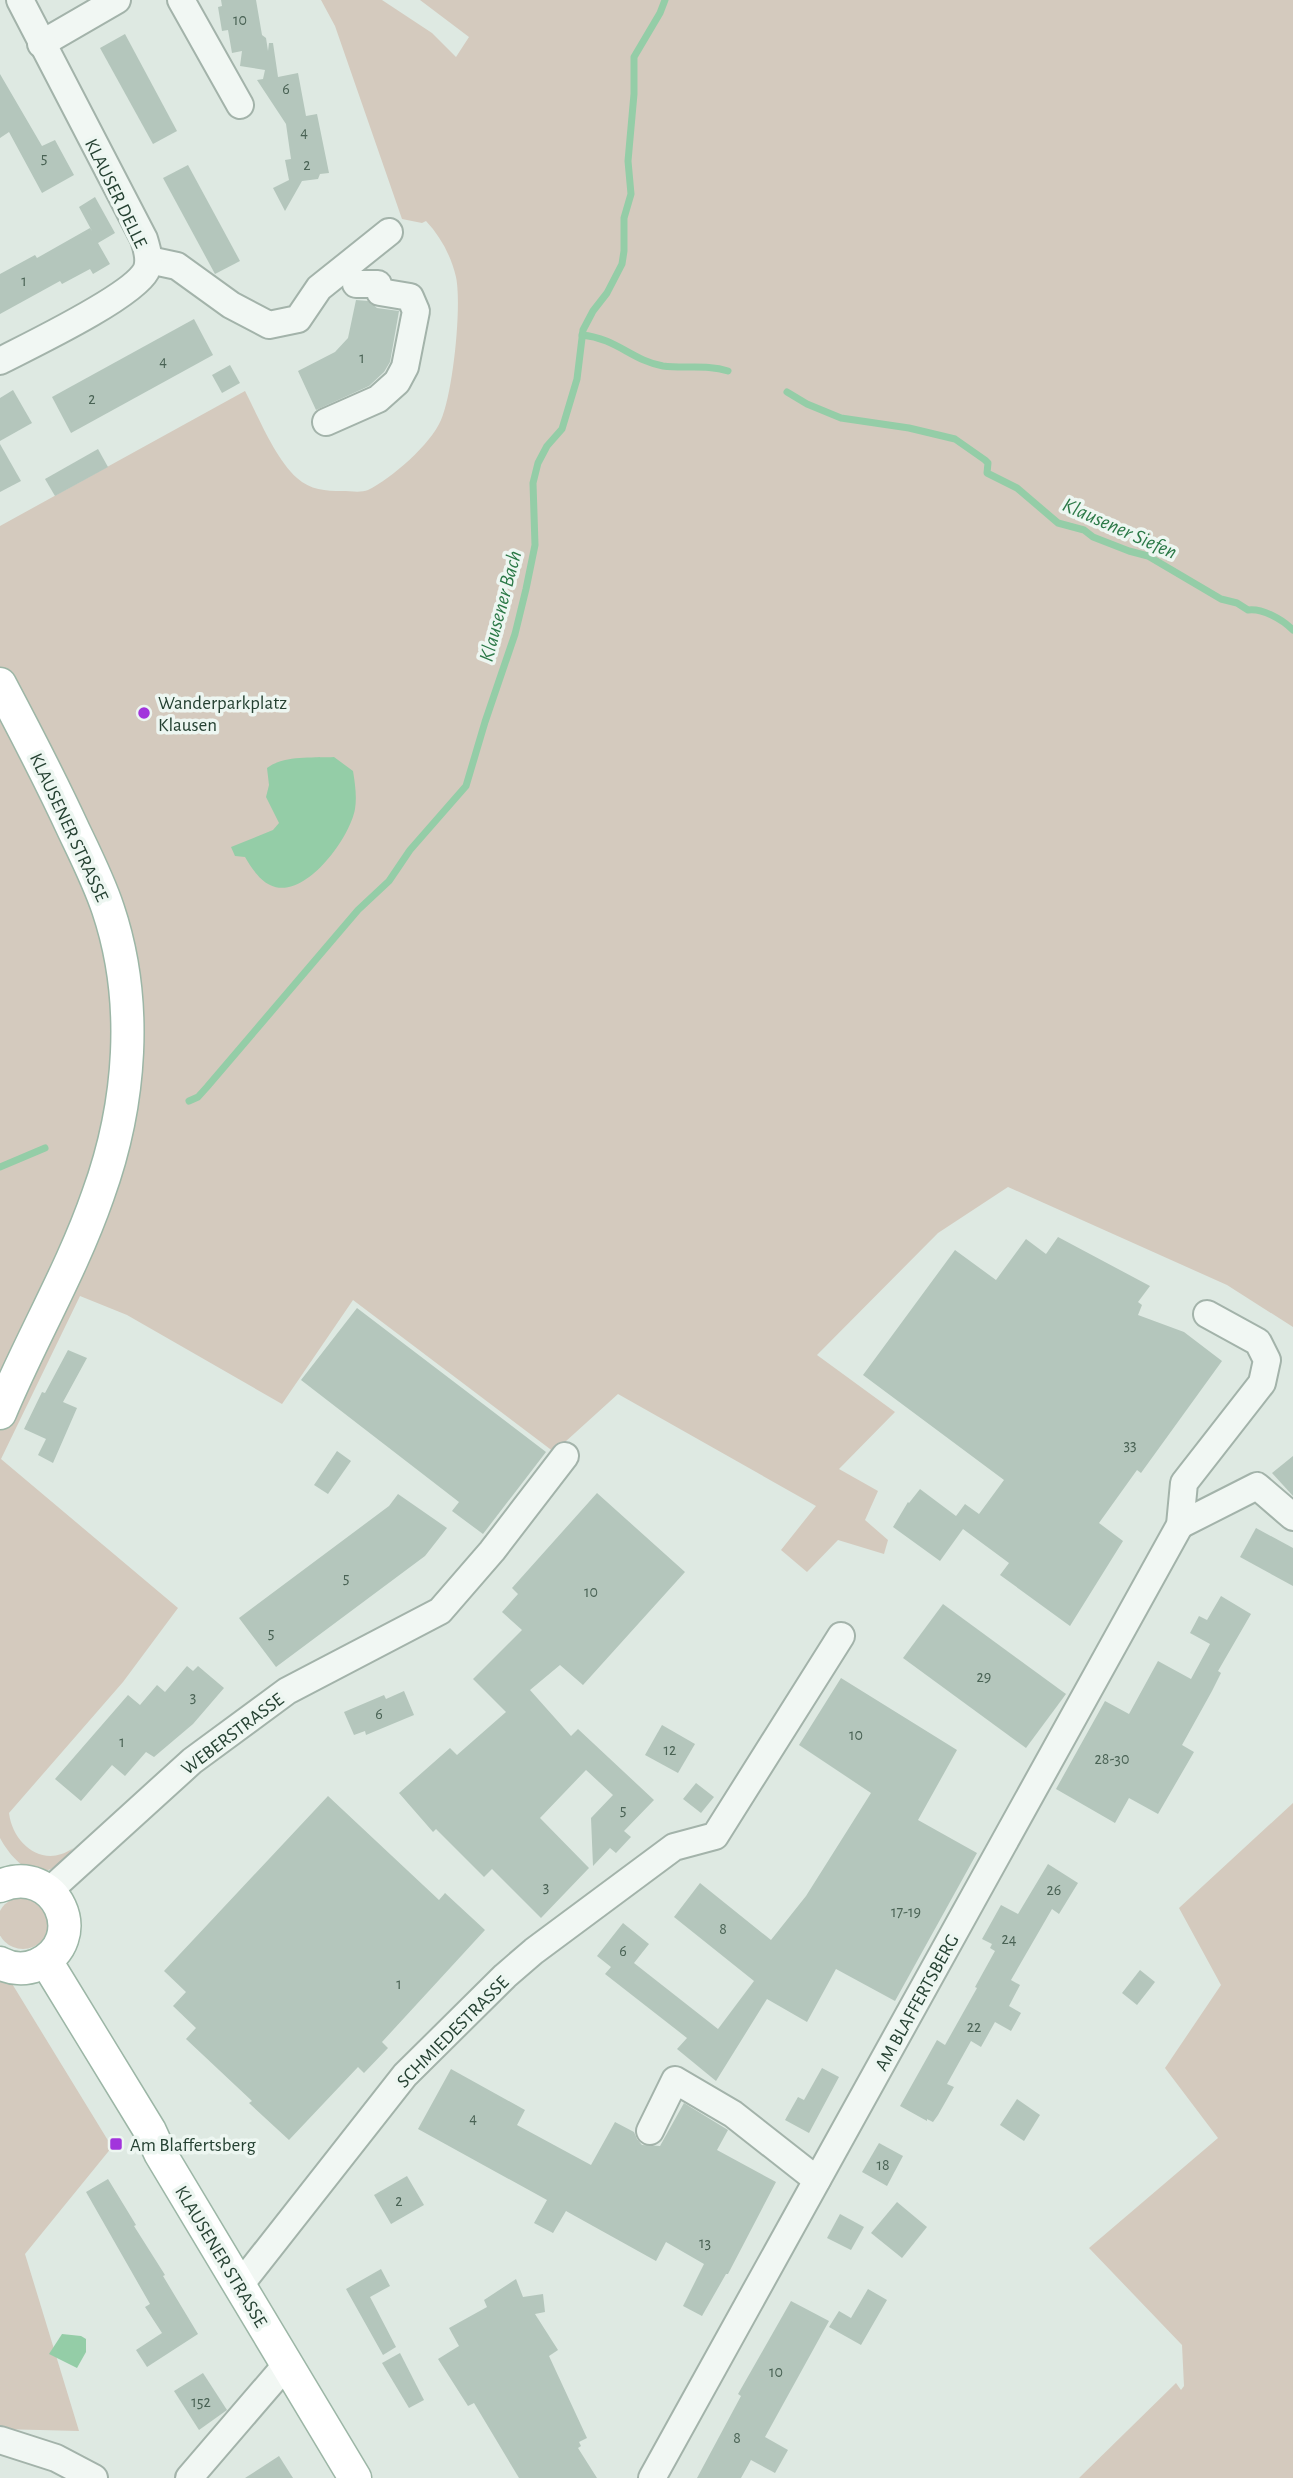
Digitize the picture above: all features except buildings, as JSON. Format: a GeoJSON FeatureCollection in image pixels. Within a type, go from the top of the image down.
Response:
{"type":"FeatureCollection","features":[{"type":"Feature","properties":{"kind":"main road","name":"KLAUSENER STRASSE"},"geometry":{"type":"LineString","coordinates":[[0,684],[49,776],[109,910],[123,973],[128,1045],[116,1138],[99,1195],[72,1262],[0,1413]]}},
{"type":"Feature","properties":{"kind":"main road"},"geometry":{"type":"LineString","coordinates":[[0,1886],[23,1881],[37,1884],[49,1891],[62,1910],[64,1932],[55,1953],[46,1961],[18,1969],[0,1963]]}},
{"type":"Feature","properties":{"kind":"main road","name":"KLAUSENER STRASSE"},"geometry":{"type":"LineString","coordinates":[[46,1961],[355,2478]]}},
{"type":"Feature","properties":{"kind":"street","name":"KLAUSER DELLE"},"geometry":{"type":"LineString","coordinates":[[0,361],[124,293],[146,270],[149,260],[144,239],[20,0]]}},
{"type":"Feature","properties":{"kind":"street"},"geometry":{"type":"LineString","coordinates":[[41,44],[117,0]]}},
{"type":"Feature","properties":{"kind":"street"},"geometry":{"type":"LineString","coordinates":[[181,0],[240,105]]}},
{"type":"Feature","properties":{"kind":"street"},"geometry":{"type":"LineString","coordinates":[[149,260],[177,266],[231,305],[269,325],[298,319],[319,288],[389,232]]}},
{"type":"Feature","properties":{"kind":"street"},"geometry":{"type":"LineString","coordinates":[[326,422],[378,399],[397,382],[405,366],[416,311],[410,297],[380,292],[378,284],[356,285]]}},
{"type":"Feature","properties":{"kind":"street"},"geometry":{"type":"LineString","coordinates":[[1180,1525],[1184,1483],[1262,1383],[1267,1360],[1258,1342],[1207,1314]]}},
{"type":"Feature","properties":{"kind":"street","name":"WEBERSTRASSE"},"geometry":{"type":"LineString","coordinates":[[49,1891],[192,1761],[287,1690],[440,1611],[492,1551],[565,1456]]}},
{"type":"Feature","properties":{"kind":"street"},"geometry":{"type":"LineString","coordinates":[[1180,1525],[1257,1486],[1293,1517]]}},
{"type":"Feature","properties":{"kind":"street","name":"AM BLAFFERTSBERG"},"geometry":{"type":"LineString","coordinates":[[652,2478],[1180,1525]]}},
{"type":"Feature","properties":{"kind":"street","name":"SCHMIEDESTRASSE"},"geometry":{"type":"LineString","coordinates":[[240,2285],[405,2075],[505,1976],[534,1951],[674,1847],[715,1836],[841,1636]]}},
{"type":"Feature","properties":{"kind":"street"},"geometry":{"type":"LineString","coordinates":[[650,2131],[675,2080],[733,2114],[817,2180]]}},
{"type":"Feature","properties":{"kind":"street"},"geometry":{"type":"LineString","coordinates":[[190,2478],[287,2364]]}},
{"type":"Feature","properties":{"kind":"street"},"geometry":{"type":"LineString","coordinates":[[0,2440],[56,2458],[94,2478]]}},
{"type":"Feature","properties":{"kind":"shaded area"},"geometry":{"type":"Polygon","coordinates":[[[321,0],[382,0],[432,33],[456,57],[469,37],[420,0],[1293,0],[1293,1327],[1227,1285],[1008,1187],[938,1233],[817,1355],[895,1412],[839,1469],[878,1491],[865,1520],[888,1540],[884,1554],[838,1540],[807,1572],[781,1550],[816,1506],[618,1394],[554,1452],[353,1300],[282,1404],[127,1315],[80,1296],[1,1459],[178,1608],[123,1682],[9,1813],[12,1825],[23,1844],[41,1855],[62,1854],[73,1848],[53,1868],[36,1871],[28,1869],[15,1859],[0,1838],[0,526],[245,391],[268,437],[289,470],[302,482],[318,489],[355,492],[368,490],[388,478],[409,460],[436,429],[445,407],[453,371],[458,308],[456,277],[445,247],[426,221],[422,223],[402,219],[335,26],[321,0]]]}},
{"type":"Feature","properties":{"kind":"shaded area"},"geometry":{"type":"Polygon","coordinates":[[[334,757],[353,771],[355,809],[344,836],[311,876],[283,888],[266,883],[245,857],[235,856],[231,847],[273,830],[279,823],[266,797],[269,785],[267,768],[290,759],[334,757]]]}},
{"type":"Feature","properties":{"kind":"shaded area"},"geometry":{"type":"Polygon","coordinates":[[[1293,1803],[1293,2478],[1079,2478],[1176,2383],[1181,2390],[1184,2386],[1182,2345],[1089,2248],[1218,2138],[1165,2068],[1221,1985],[1179,1908],[1293,1803]]]}},
{"type":"Feature","properties":{"kind":"shaded area"},"geometry":{"type":"Polygon","coordinates":[[[23,1897],[33,1899],[41,1905],[47,1913],[47,1933],[41,1941],[33,1947],[23,1949],[13,1947],[5,1941],[-1,1933],[-3,1923],[-1,1913],[5,1905],[13,1899],[23,1897]]]}},
{"type":"Feature","properties":{"kind":"shaded area"},"geometry":{"type":"Polygon","coordinates":[[[0,1980],[11,1982],[112,2147],[25,2254],[79,2431],[0,2429],[0,1980]]]}},
{"type":"Feature","properties":{"kind":"shaded area"},"geometry":{"type":"Polygon","coordinates":[[[62,2334],[86,2339],[86,2352],[77,2368],[49,2354],[62,2334]]]}},
{"type":"Feature","properties":{"kind":"waterway","name":"Klausener Bach"},"geometry":{"type":"LineString","coordinates":[[189,1101],[198,1097],[358,910],[389,881],[410,850],[466,786],[515,634],[526,589],[535,545],[533,483],[538,463],[547,446],[562,429],[577,379],[583,330],[622,264],[624,218],[631,194],[628,161],[634,94],[634,57],[665,0]]}},
{"type":"Feature","properties":{"kind":"waterway","name":"Klausener Siefen"},"geometry":{"type":"LineString","coordinates":[[582,335],[605,340],[642,359],[663,366],[728,371]]}},
{"type":"Feature","properties":{"kind":"waterway","name":"Klausener Siefen"},"geometry":{"type":"LineString","coordinates":[[787,392],[807,404],[841,418],[909,428],[955,439],[988,463],[987,473],[1017,488],[1058,523],[1084,530],[1093,537],[1148,556],[1221,599],[1237,603],[1248,610],[1272,615],[1293,630]]}},
{"type":"Feature","properties":{"kind":"waterway","name":"Klausener Bach"},"geometry":{"type":"LineString","coordinates":[[0,1167],[45,1148]]}},
{"type":"Feature","properties":{"kind":"place","name":"Wanderparkplatz Klausen"},"geometry":{"type":"Point","coordinates":[144,713]}},
{"type":"Feature","properties":{"kind":"place","name":"Am Blaffertsberg"},"geometry":{"type":"Point","coordinates":[116,2144]}}]}
